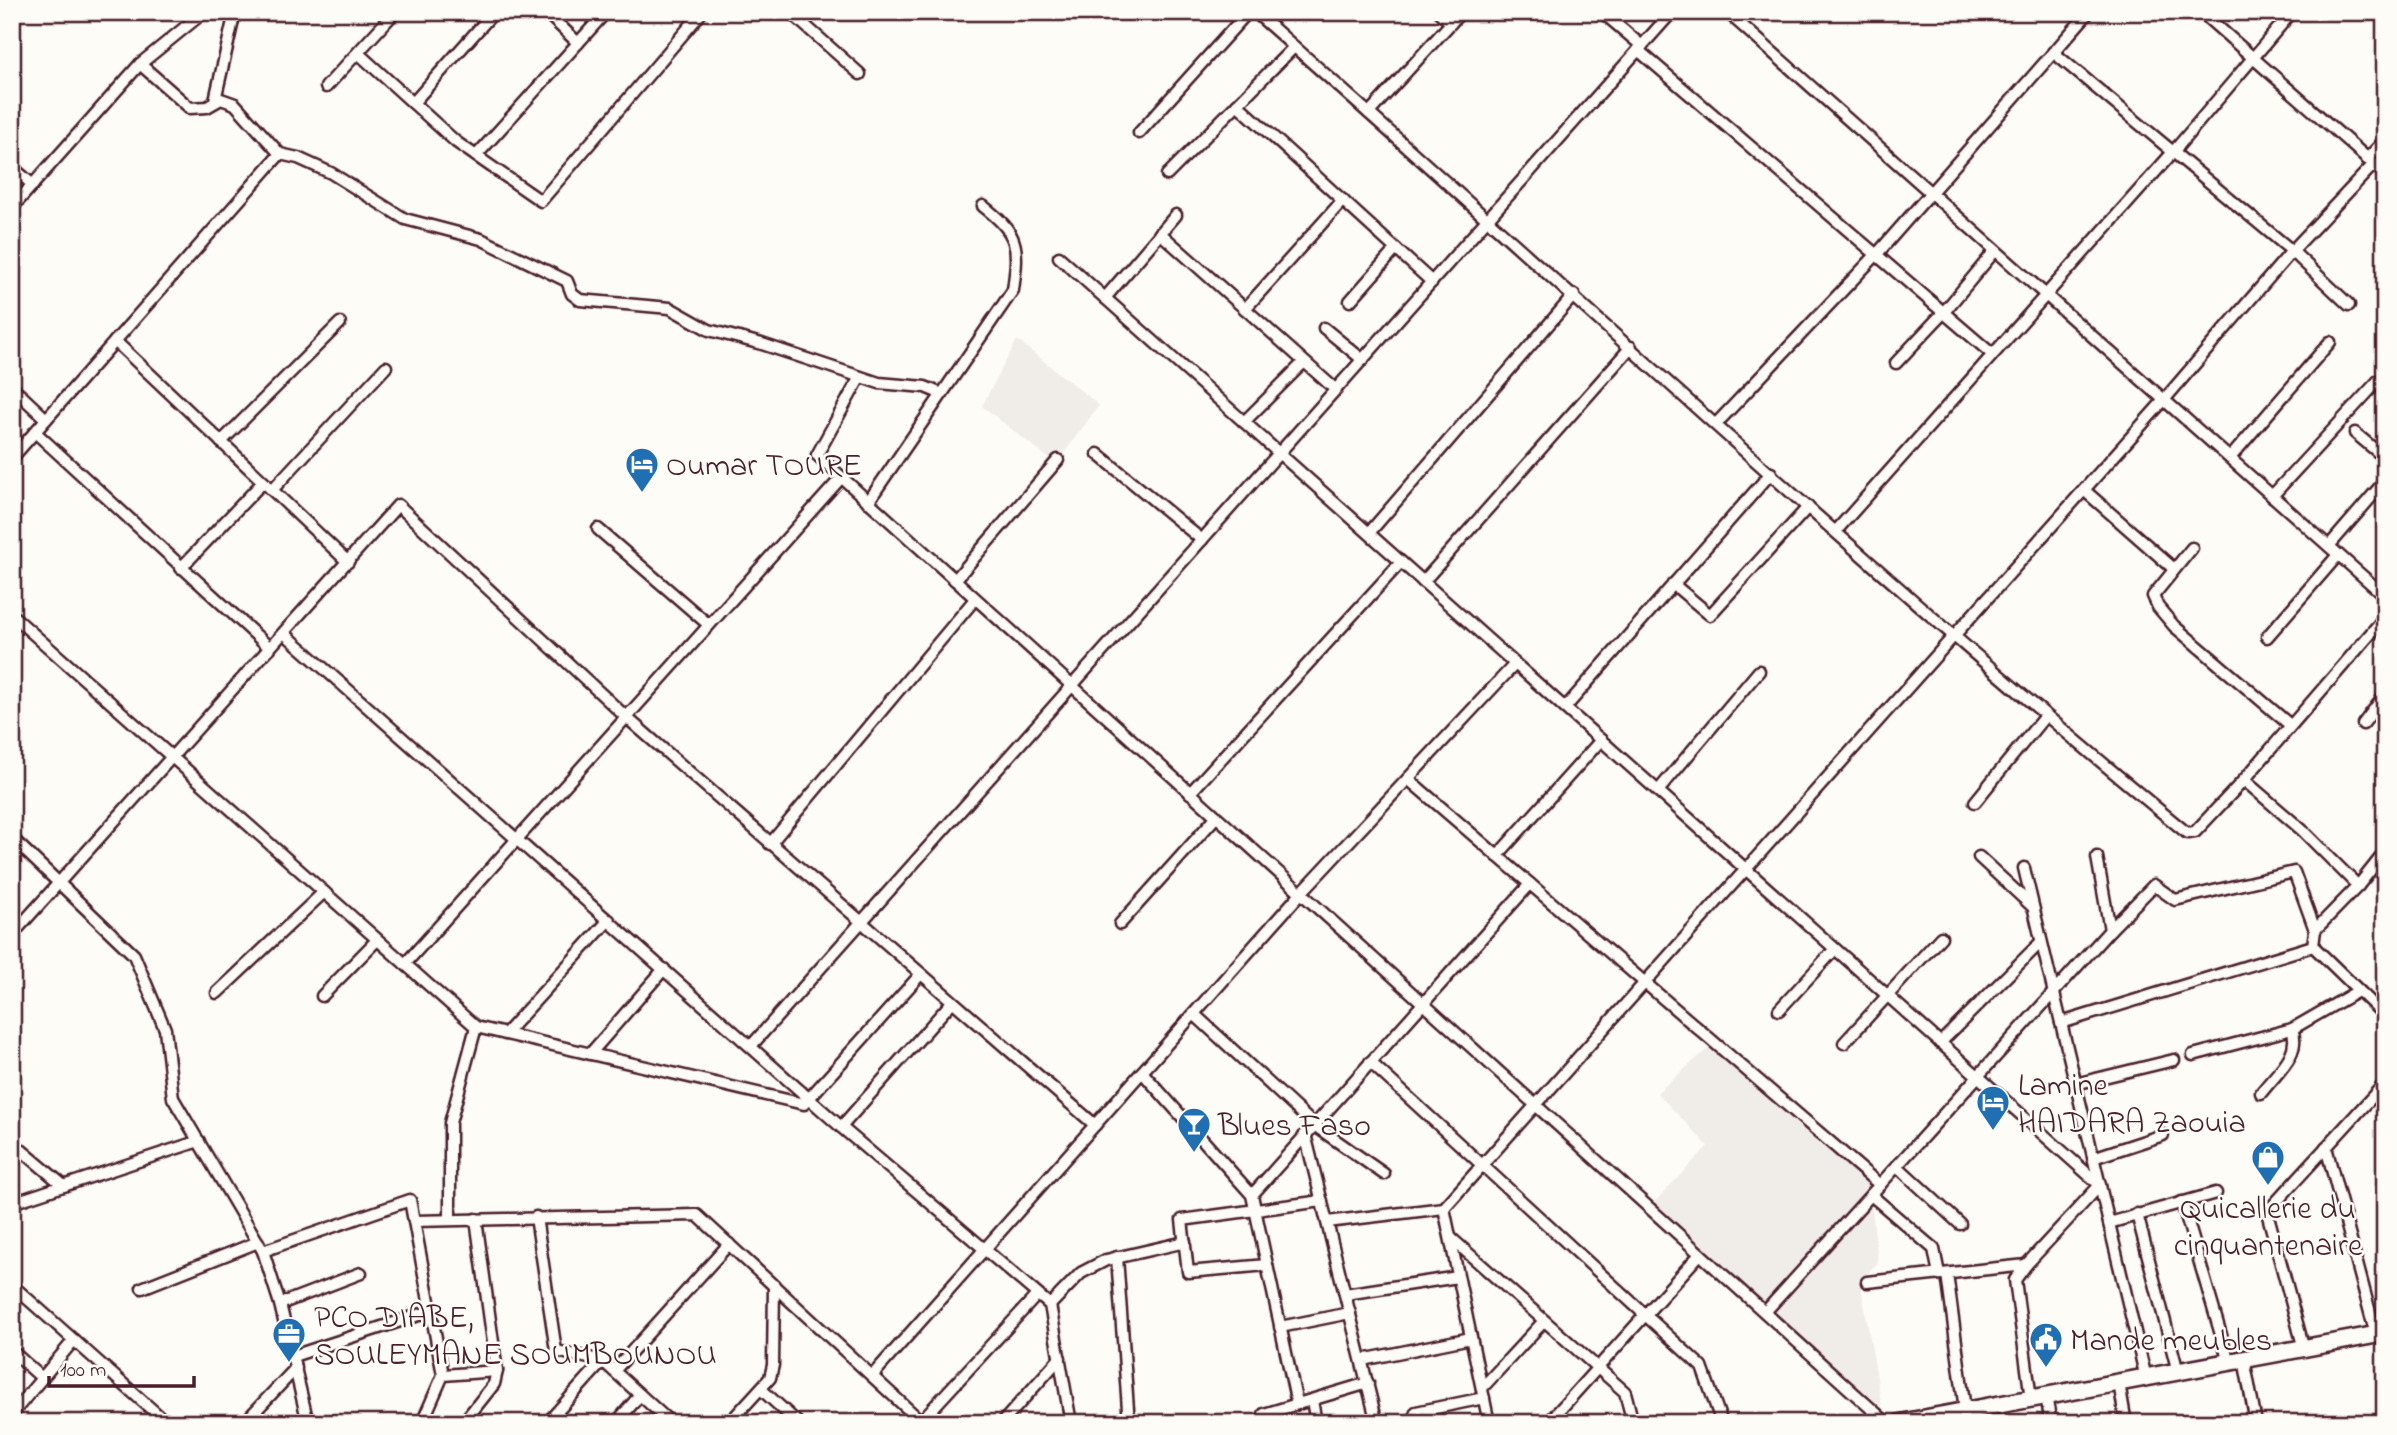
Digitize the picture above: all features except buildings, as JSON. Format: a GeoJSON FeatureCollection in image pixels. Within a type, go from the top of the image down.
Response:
{"type":"FeatureCollection","features":[{"type":"Feature","properties":{"kind":"main road"},"geometry":{"type":"LineString","coordinates":[[1900,1423],[2380,1334]]}},
{"type":"Feature","properties":{"kind":"street"},"geometry":{"type":"LineString","coordinates":[[12,208],[140,64],[204,12]]}},
{"type":"Feature","properties":{"kind":"street"},"geometry":{"type":"LineString","coordinates":[[215,100],[235,12]]}},
{"type":"Feature","properties":{"kind":"street"},"geometry":{"type":"LineString","coordinates":[[326,87],[396,12]]}},
{"type":"Feature","properties":{"kind":"street"},"geometry":{"type":"LineString","coordinates":[[413,103],[494,12]]}},
{"type":"Feature","properties":{"kind":"street"},"geometry":{"type":"LineString","coordinates":[[476,156],[606,12]]}},
{"type":"Feature","properties":{"kind":"street"},"geometry":{"type":"LineString","coordinates":[[358,53],[476,156],[541,201],[702,12]]}},
{"type":"Feature","properties":{"kind":"street"},"geometry":{"type":"LineString","coordinates":[[790,12],[860,74]]}},
{"type":"Feature","properties":{"kind":"street"},"geometry":{"type":"LineString","coordinates":[[803,23],[812,12]]}},
{"type":"Feature","properties":{"kind":"street"},"geometry":{"type":"LineString","coordinates":[[1139,134],[1248,12]]}},
{"type":"Feature","properties":{"kind":"street"},"geometry":{"type":"LineString","coordinates":[[1255,12],[1489,218],[1953,637],[2187,833],[2195,832],[2244,780],[2385,617]]}},
{"type":"Feature","properties":{"kind":"street"},"geometry":{"type":"LineString","coordinates":[[1439,12],[1451,23]]}},
{"type":"Feature","properties":{"kind":"street"},"geometry":{"type":"LineString","coordinates":[[1369,113],[1461,12]]}},
{"type":"Feature","properties":{"kind":"street"},"geometry":{"type":"LineString","coordinates":[[1602,12],[1992,354]]}},
{"type":"Feature","properties":{"kind":"street"},"geometry":{"type":"LineString","coordinates":[[751,1046],[1672,12]]}},
{"type":"Feature","properties":{"kind":"street"},"geometry":{"type":"LineString","coordinates":[[1727,12],[1994,252],[2385,596]]}},
{"type":"Feature","properties":{"kind":"street"},"geometry":{"type":"LineString","coordinates":[[1716,424],[1877,254],[2089,12]]}},
{"type":"Feature","properties":{"kind":"street"},"geometry":{"type":"LineString","coordinates":[[2201,12],[2385,174]]}},
{"type":"Feature","properties":{"kind":"street"},"geometry":{"type":"LineString","coordinates":[[1836,531],[2174,151],[2292,12]]}},
{"type":"Feature","properties":{"kind":"street"},"geometry":{"type":"LineString","coordinates":[[550,16],[578,43]]}},
{"type":"Feature","properties":{"kind":"street"},"geometry":{"type":"LineString","coordinates":[[1167,175],[1294,47]]}},
{"type":"Feature","properties":{"kind":"street"},"geometry":{"type":"LineString","coordinates":[[2053,52],[2292,251],[2349,305]]}},
{"type":"Feature","properties":{"kind":"street"},"geometry":{"type":"LineString","coordinates":[[140,64],[190,108],[207,107],[215,100],[221,99],[235,104],[280,154],[298,158],[331,173],[405,219],[481,239],[567,281],[572,294],[580,300],[670,308],[709,330],[762,344],[879,383],[925,387],[942,394]]}},
{"type":"Feature","properties":{"kind":"street"},"geometry":{"type":"LineString","coordinates":[[1237,104],[1432,282]]}},
{"type":"Feature","properties":{"kind":"street"},"geometry":{"type":"LineString","coordinates":[[1327,1222],[1444,1208],[2164,400],[2371,161],[2385,140]]}},
{"type":"Feature","properties":{"kind":"street"},"geometry":{"type":"LineString","coordinates":[[12,458],[280,154]]}},
{"type":"Feature","properties":{"kind":"street"},"geometry":{"type":"LineString","coordinates":[[12,167],[33,185]]}},
{"type":"Feature","properties":{"kind":"street"},"geometry":{"type":"LineString","coordinates":[[1245,309],[1343,200]]}},
{"type":"Feature","properties":{"kind":"street"},"geometry":{"type":"LineString","coordinates":[[868,502],[1013,290],[1017,259],[1015,239],[1003,221],[983,206]]}},
{"type":"Feature","properties":{"kind":"street"},"geometry":{"type":"LineString","coordinates":[[1105,298],[1176,215]]}},
{"type":"Feature","properties":{"kind":"street"},"geometry":{"type":"LineString","coordinates":[[1160,233],[1336,390]]}},
{"type":"Feature","properties":{"kind":"street"},"geometry":{"type":"LineString","coordinates":[[1350,301],[1396,249]]}},
{"type":"Feature","properties":{"kind":"street"},"geometry":{"type":"LineString","coordinates":[[1896,363],[1944,312],[1994,252]]}},
{"type":"Feature","properties":{"kind":"street"},"geometry":{"type":"LineString","coordinates":[[1059,257],[2100,1185]]}},
{"type":"Feature","properties":{"kind":"street"},"geometry":{"type":"LineString","coordinates":[[1369,533],[1574,295]]}},
{"type":"Feature","properties":{"kind":"street"},"geometry":{"type":"LineString","coordinates":[[221,442],[340,323]]}},
{"type":"Feature","properties":{"kind":"street"},"geometry":{"type":"LineString","coordinates":[[1324,328],[1363,360]]}},
{"type":"Feature","properties":{"kind":"street"},"geometry":{"type":"LineString","coordinates":[[115,341],[348,562]]}},
{"type":"Feature","properties":{"kind":"street"},"geometry":{"type":"LineString","coordinates":[[2230,458],[2330,342]]}},
{"type":"Feature","properties":{"kind":"street"},"geometry":{"type":"LineString","coordinates":[[1423,582],[1631,347]]}},
{"type":"Feature","properties":{"kind":"street"},"geometry":{"type":"LineString","coordinates":[[1244,422],[1303,363]]}},
{"type":"Feature","properties":{"kind":"street"},"geometry":{"type":"LineString","coordinates":[[181,568],[386,367]]}},
{"type":"Feature","properties":{"kind":"street"},"geometry":{"type":"LineString","coordinates":[[860,377],[817,456],[1887,1423]]}},
{"type":"Feature","properties":{"kind":"street"},"geometry":{"type":"LineString","coordinates":[[2272,496],[2378,380],[2385,379]]}},
{"type":"Feature","properties":{"kind":"street"},"geometry":{"type":"LineString","coordinates":[[12,387],[46,419]]}},
{"type":"Feature","properties":{"kind":"street"},"geometry":{"type":"LineString","coordinates":[[35,432],[270,648]]}},
{"type":"Feature","properties":{"kind":"street"},"geometry":{"type":"LineString","coordinates":[[2355,433],[2385,458]]}},
{"type":"Feature","properties":{"kind":"street"},"geometry":{"type":"LineString","coordinates":[[1098,454],[1202,540]]}},
{"type":"Feature","properties":{"kind":"street"},"geometry":{"type":"LineString","coordinates":[[955,580],[1058,460]]}},
{"type":"Feature","properties":{"kind":"street"},"geometry":{"type":"LineString","coordinates":[[1565,708],[1771,473]]}},
{"type":"Feature","properties":{"kind":"street"},"geometry":{"type":"LineString","coordinates":[[405,964],[841,478]]}},
{"type":"Feature","properties":{"kind":"street"},"geometry":{"type":"LineString","coordinates":[[2329,546],[2385,481]]}},
{"type":"Feature","properties":{"kind":"street"},"geometry":{"type":"LineString","coordinates":[[2084,490],[2174,569]]}},
{"type":"Feature","properties":{"kind":"street"},"geometry":{"type":"LineString","coordinates":[[12,935],[398,505],[626,717],[1095,1125]]}},
{"type":"Feature","properties":{"kind":"street"},"geometry":{"type":"LineString","coordinates":[[1673,584],[1710,615],[1808,507]]}},
{"type":"Feature","properties":{"kind":"street"},"geometry":{"type":"LineString","coordinates":[[598,529],[709,625]]}},
{"type":"Feature","properties":{"kind":"street"},"geometry":{"type":"LineString","coordinates":[[2192,548],[2153,596],[2158,607],[2174,626],[2290,725]]}},
{"type":"Feature","properties":{"kind":"street"},"geometry":{"type":"LineString","coordinates":[[2267,637],[2338,555]]}},
{"type":"Feature","properties":{"kind":"street"},"geometry":{"type":"LineString","coordinates":[[1190,793],[1401,562]]}},
{"type":"Feature","properties":{"kind":"street"},"geometry":{"type":"LineString","coordinates":[[770,844],[975,599]]}},
{"type":"Feature","properties":{"kind":"street"},"geometry":{"type":"LineString","coordinates":[[12,615],[477,1027],[804,1104],[920,975]]}},
{"type":"Feature","properties":{"kind":"street"},"geometry":{"type":"LineString","coordinates":[[284,633],[842,1127],[1050,1305],[1071,1423]]}},
{"type":"Feature","properties":{"kind":"street"},"geometry":{"type":"LineString","coordinates":[[872,1376],[1301,894],[1516,664]]}},
{"type":"Feature","properties":{"kind":"street"},"geometry":{"type":"LineString","coordinates":[[1658,791],[1759,671]]}},
{"type":"Feature","properties":{"kind":"street"},"geometry":{"type":"LineString","coordinates":[[2363,724],[2385,695]]}},
{"type":"Feature","properties":{"kind":"street"},"geometry":{"type":"LineString","coordinates":[[1975,802],[2045,716]]}},
{"type":"Feature","properties":{"kind":"street"},"geometry":{"type":"LineString","coordinates":[[1497,856],[1601,740]]}},
{"type":"Feature","properties":{"kind":"street"},"geometry":{"type":"LineString","coordinates":[[1408,779],[1880,1185]]}},
{"type":"Feature","properties":{"kind":"street"},"geometry":{"type":"LineString","coordinates":[[2244,780],[2302,830],[2358,886]]}},
{"type":"Feature","properties":{"kind":"street"},"geometry":{"type":"LineString","coordinates":[[1120,924],[1216,817]]}},
{"type":"Feature","properties":{"kind":"street"},"geometry":{"type":"LineString","coordinates":[[12,838],[61,881],[134,955],[165,1029],[173,1098],[261,1247],[280,1304],[308,1423]]}},
{"type":"Feature","properties":{"kind":"street"},"geometry":{"type":"LineString","coordinates":[[2315,930],[2358,886],[2384,853]]}},
{"type":"Feature","properties":{"kind":"street"},"geometry":{"type":"LineString","coordinates":[[1979,857],[2033,908]]}},
{"type":"Feature","properties":{"kind":"street"},"geometry":{"type":"LineString","coordinates":[[2097,857],[2110,930]]}},
{"type":"Feature","properties":{"kind":"street"},"geometry":{"type":"LineString","coordinates":[[2024,868],[2146,1378]]}},
{"type":"Feature","properties":{"kind":"street"},"geometry":{"type":"LineString","coordinates":[[1765,1312],[2110,930],[2154,885],[2175,900],[2294,872],[2315,930],[2313,946]]}},
{"type":"Feature","properties":{"kind":"street"},"geometry":{"type":"LineString","coordinates":[[1252,1195],[1530,884]]}},
{"type":"Feature","properties":{"kind":"street"},"geometry":{"type":"LineString","coordinates":[[217,993],[324,892]]}},
{"type":"Feature","properties":{"kind":"street"},"geometry":{"type":"LineString","coordinates":[[505,1034],[609,920]]}},
{"type":"Feature","properties":{"kind":"street"},"geometry":{"type":"LineString","coordinates":[[1844,1043],[1941,937]]}},
{"type":"Feature","properties":{"kind":"street"},"geometry":{"type":"LineString","coordinates":[[322,996],[377,940]]}},
{"type":"Feature","properties":{"kind":"street"},"geometry":{"type":"LineString","coordinates":[[1941,1043],[2041,942]]}},
{"type":"Feature","properties":{"kind":"street"},"geometry":{"type":"LineString","coordinates":[[2313,946],[2385,1016]]}},
{"type":"Feature","properties":{"kind":"street"},"geometry":{"type":"LineString","coordinates":[[2061,1023],[2313,946]]}},
{"type":"Feature","properties":{"kind":"street"},"geometry":{"type":"LineString","coordinates":[[1779,1010],[1835,949]]}},
{"type":"Feature","properties":{"kind":"street"},"geometry":{"type":"LineString","coordinates":[[590,1054],[664,969]]}},
{"type":"Feature","properties":{"kind":"street"},"geometry":{"type":"LineString","coordinates":[[2193,1055],[2292,1029],[2358,991]]}},
{"type":"Feature","properties":{"kind":"street"},"geometry":{"type":"LineString","coordinates":[[842,1127],[952,1002]]}},
{"type":"Feature","properties":{"kind":"street"},"geometry":{"type":"LineString","coordinates":[[1194,1014],[1314,1125],[1384,1174]]}},
{"type":"Feature","properties":{"kind":"street"},"geometry":{"type":"LineString","coordinates":[[450,1219],[450,1123],[477,1027]]}},
{"type":"Feature","properties":{"kind":"street"},"geometry":{"type":"LineString","coordinates":[[2261,1093],[2295,1050],[2296,1040],[2292,1029]]}},
{"type":"Feature","properties":{"kind":"street"},"geometry":{"type":"LineString","coordinates":[[2075,1084],[2174,1060]]}},
{"type":"Feature","properties":{"kind":"street"},"geometry":{"type":"LineString","coordinates":[[1370,1062],[1702,1367],[1722,1423]]}},
{"type":"Feature","properties":{"kind":"street"},"geometry":{"type":"LineString","coordinates":[[1142,1072],[1252,1195],[1297,1404]]}},
{"type":"Feature","properties":{"kind":"street"},"geometry":{"type":"LineString","coordinates":[[2304,1349],[2267,1212],[2385,1083]]}},
{"type":"Feature","properties":{"kind":"street"},"geometry":{"type":"LineString","coordinates":[[1305,1135],[1377,1423]]}},
{"type":"Feature","properties":{"kind":"street"},"geometry":{"type":"LineString","coordinates":[[2093,1158],[2163,1135]]}},
{"type":"Feature","properties":{"kind":"street"},"geometry":{"type":"LineString","coordinates":[[12,1203],[199,1141]]}},
{"type":"Feature","properties":{"kind":"street"},"geometry":{"type":"LineString","coordinates":[[12,1142],[64,1186]]}},
{"type":"Feature","properties":{"kind":"street"},"geometry":{"type":"LineString","coordinates":[[2326,1147],[2380,1334]]}},
{"type":"Feature","properties":{"kind":"street"},"geometry":{"type":"LineString","coordinates":[[1897,1166],[1960,1224]]}},
{"type":"Feature","properties":{"kind":"street"},"geometry":{"type":"LineString","coordinates":[[2051,1423],[2038,1397],[2015,1280],[2100,1185]]}},
{"type":"Feature","properties":{"kind":"street"},"geometry":{"type":"LineString","coordinates":[[2109,1223],[2216,1193]]}},
{"type":"Feature","properties":{"kind":"street"},"geometry":{"type":"LineString","coordinates":[[1871,1195],[1934,1249],[1943,1274],[1965,1410]]}},
{"type":"Feature","properties":{"kind":"street"},"geometry":{"type":"LineString","coordinates":[[142,1288],[410,1200],[443,1375],[422,1423]]}},
{"type":"Feature","properties":{"kind":"street"},"geometry":{"type":"LineString","coordinates":[[1267,1265],[1188,1272],[1182,1220],[1322,1201]]}},
{"type":"Feature","properties":{"kind":"street"},"geometry":{"type":"LineString","coordinates":[[2182,1202],[2256,1423]]}},
{"type":"Feature","properties":{"kind":"street"},"geometry":{"type":"LineString","coordinates":[[1444,1208],[1489,1423]]}},
{"type":"Feature","properties":{"kind":"street"},"geometry":{"type":"LineString","coordinates":[[414,1221],[697,1214],[921,1422],[1037,1295]]}},
{"type":"Feature","properties":{"kind":"street"},"geometry":{"type":"LineString","coordinates":[[2137,1214],[2178,1372]]}},
{"type":"Feature","properties":{"kind":"street"},"geometry":{"type":"LineString","coordinates":[[536,1217],[556,1351],[603,1361],[671,1423]]}},
{"type":"Feature","properties":{"kind":"street"},"geometry":{"type":"LineString","coordinates":[[463,1423],[495,1384],[498,1371],[477,1219]]}},
{"type":"Feature","properties":{"kind":"street"},"geometry":{"type":"LineString","coordinates":[[1451,1238],[1625,1392],[1633,1423]]}},
{"type":"Feature","properties":{"kind":"street"},"geometry":{"type":"LineString","coordinates":[[1050,1305],[1081,1273],[1117,1257],[1185,1242]]}},
{"type":"Feature","properties":{"kind":"street"},"geometry":{"type":"LineString","coordinates":[[614,1371],[729,1244]]}},
{"type":"Feature","properties":{"kind":"street"},"geometry":{"type":"LineString","coordinates":[[1548,1423],[1700,1254]]}},
{"type":"Feature","properties":{"kind":"street"},"geometry":{"type":"LineString","coordinates":[[1117,1257],[1129,1423]]}},
{"type":"Feature","properties":{"kind":"street"},"geometry":{"type":"LineString","coordinates":[[1867,1282],[2026,1265]]}},
{"type":"Feature","properties":{"kind":"street"},"geometry":{"type":"LineString","coordinates":[[280,1304],[361,1273]]}},
{"type":"Feature","properties":{"kind":"street"},"geometry":{"type":"LineString","coordinates":[[1345,1294],[1458,1276]]}},
{"type":"Feature","properties":{"kind":"street"},"geometry":{"type":"LineString","coordinates":[[12,1285],[167,1423]]}},
{"type":"Feature","properties":{"kind":"street"},"geometry":{"type":"LineString","coordinates":[[729,1423],[762,1390],[770,1378],[773,1365],[774,1285]]}},
{"type":"Feature","properties":{"kind":"street"},"geometry":{"type":"LineString","coordinates":[[293,1356],[431,1311]]}},
{"type":"Feature","properties":{"kind":"street"},"geometry":{"type":"LineString","coordinates":[[1280,1327],[1350,1313]]}},
{"type":"Feature","properties":{"kind":"street"},"geometry":{"type":"LineString","coordinates":[[1416,1412],[1483,1393],[1545,1321]]}},
{"type":"Feature","properties":{"kind":"street"},"geometry":{"type":"LineString","coordinates":[[1362,1360],[1471,1338]]}},
{"type":"Feature","properties":{"kind":"street"},"geometry":{"type":"LineString","coordinates":[[12,1413],[74,1340]]}},
{"type":"Feature","properties":{"kind":"street"},"geometry":{"type":"LineString","coordinates":[[12,1351],[42,1378]]}},
{"type":"Feature","properties":{"kind":"street"},"geometry":{"type":"LineString","coordinates":[[1002,1423],[1059,1358]]}},
{"type":"Feature","properties":{"kind":"street"},"geometry":{"type":"LineString","coordinates":[[547,1423],[603,1361]]}},
{"type":"Feature","properties":{"kind":"street"},"geometry":{"type":"LineString","coordinates":[[244,1423],[296,1368]]}},
{"type":"Feature","properties":{"kind":"street"},"geometry":{"type":"LineString","coordinates":[[443,1375],[498,1371]]}},
{"type":"Feature","properties":{"kind":"street"},"geometry":{"type":"LineString","coordinates":[[2119,1382],[2126,1423]]}},
{"type":"Feature","properties":{"kind":"street"},"geometry":{"type":"LineString","coordinates":[[1265,1414],[1368,1384]]}},
{"type":"Feature","properties":{"kind":"street"},"geometry":{"type":"LineString","coordinates":[[762,1390],[798,1423]]}},
{"type":"Feature","properties":{"kind":"street"},"geometry":{"type":"LineString","coordinates":[[616,1423],[640,1395]]}},
{"type":"Feature","properties":{"kind":"street"},"geometry":{"type":"LineString","coordinates":[[1312,1400],[1316,1423]]}},
{"type":"Feature","properties":{"kind":"shaded area"},"geometry":{"type":"Polygon","coordinates":[[[1017,340],[1099,405],[1056,464],[982,406],[1017,340]]]}},
{"type":"Feature","properties":{"kind":"shaded area"},"geometry":{"type":"Polygon","coordinates":[[[1709,1048],[1869,1184],[1878,1262],[1860,1281],[1882,1407],[1649,1208],[1708,1146],[1657,1093],[1709,1048]]]}},
{"type":"Feature","properties":{"kind":"place","name":"Oumar TOURE"},"geometry":{"type":"Point","coordinates":[642,494]}},
{"type":"Feature","properties":{"kind":"place","name":"Lamine HAIDARA Zaouia"},"geometry":{"type":"Point","coordinates":[1993,1132]}},
{"type":"Feature","properties":{"kind":"place","name":"Blues Faso"},"geometry":{"type":"Point","coordinates":[1194,1154]}},
{"type":"Feature","properties":{"kind":"place","name":"Quicallerie du cinquantenaire"},"geometry":{"type":"Point","coordinates":[2268,1187]}},
{"type":"Feature","properties":{"kind":"place","name":"PCO DIABE, SOULEYMANE SOUMBOUNOU"},"geometry":{"type":"Point","coordinates":[289,1364]}},
{"type":"Feature","properties":{"kind":"place","name":"Mande meubles"},"geometry":{"type":"Point","coordinates":[2046,1369]}}]}
